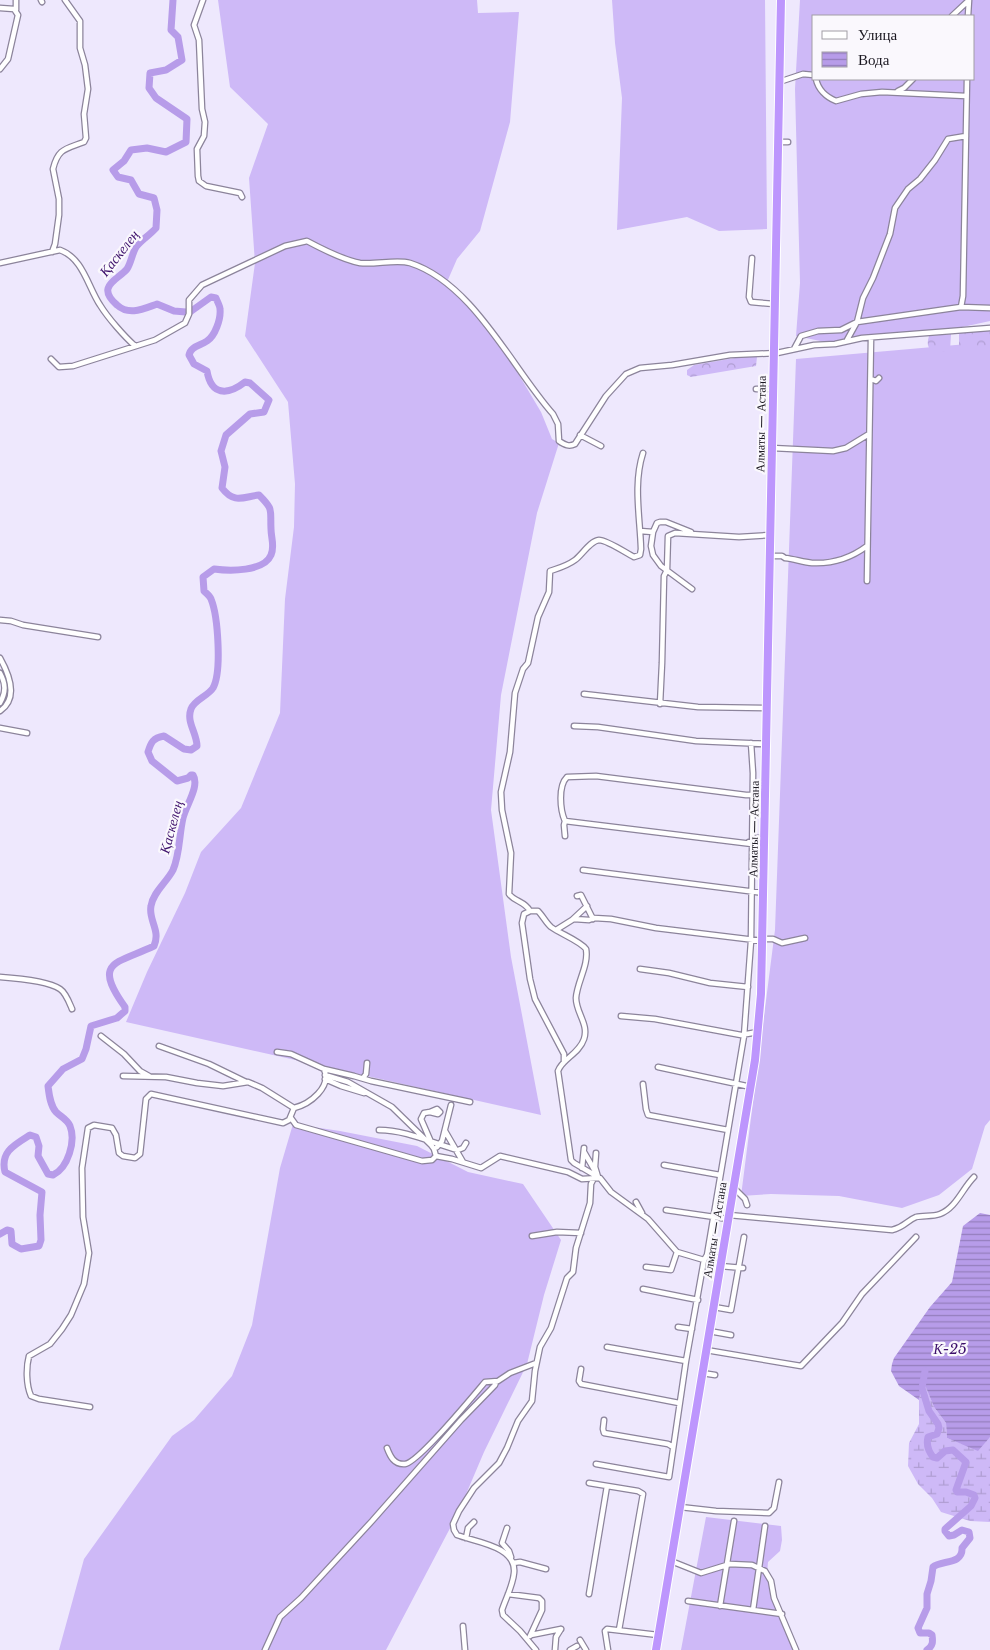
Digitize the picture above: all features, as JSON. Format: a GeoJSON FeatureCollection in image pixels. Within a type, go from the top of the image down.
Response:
{"type":"FeatureCollection","features":[{"type":"Feature","properties":{"kind":"highway","name":"Алматы — Астана"},"geometry":{"type":"LineString","coordinates":[[656,1650],[751,1087],[761,994],[781,0]]}},
{"type":"Feature","properties":{"kind":"street"},"geometry":{"type":"LineString","coordinates":[[0,69],[10,53],[18,17],[16,0]]}},
{"type":"Feature","properties":{"kind":"street"},"geometry":{"type":"LineString","coordinates":[[52,252],[59,215],[59,199],[53,169],[54,164],[63,150],[84,142],[86,138],[83,121],[88,89],[85,65],[80,48],[80,21],[65,0]]}},
{"type":"Feature","properties":{"kind":"street"},"geometry":{"type":"LineString","coordinates":[[202,0],[194,25],[199,40],[202,109],[205,122],[205,132],[198,149],[198,176],[200,181],[206,186],[235,191],[240,193],[242,197]]}},
{"type":"Feature","properties":{"kind":"street"},"geometry":{"type":"LineString","coordinates":[[953,15],[968,1]]}},
{"type":"Feature","properties":{"kind":"street"},"geometry":{"type":"LineString","coordinates":[[968,1],[968,15]]}},
{"type":"Feature","properties":{"kind":"street"},"geometry":{"type":"LineString","coordinates":[[0,8],[16,10]]}},
{"type":"Feature","properties":{"kind":"street"},"geometry":{"type":"LineString","coordinates":[[780,82],[803,74],[812,75]]}},
{"type":"Feature","properties":{"kind":"street"},"geometry":{"type":"LineString","coordinates":[[816,80],[818,87],[827,96],[836,101],[861,94],[894,92],[966,96]]}},
{"type":"Feature","properties":{"kind":"street"},"geometry":{"type":"LineString","coordinates":[[894,92],[904,88],[912,80]]}},
{"type":"Feature","properties":{"kind":"street"},"geometry":{"type":"LineString","coordinates":[[961,307],[963,296],[967,80]]}},
{"type":"Feature","properties":{"kind":"street"},"geometry":{"type":"LineString","coordinates":[[846,341],[850,338],[857,322],[863,298],[890,234],[895,208],[908,189],[920,179],[935,160],[948,139],[966,136]]}},
{"type":"Feature","properties":{"kind":"street"},"geometry":{"type":"LineString","coordinates":[[778,142],[788,142]]}},
{"type":"Feature","properties":{"kind":"street"},"geometry":{"type":"LineString","coordinates":[[50,359],[59,367],[73,366],[155,340],[182,325],[187,320],[189,300],[202,285],[284,246],[307,241],[360,263],[409,263],[443,279],[491,330],[553,414],[558,424],[559,441],[564,445],[572,445],[577,440],[606,396],[620,379],[635,369],[730,354],[773,354],[846,341],[990,328]]}},
{"type":"Feature","properties":{"kind":"street"},"geometry":{"type":"LineString","coordinates":[[0,264],[60,250],[74,259],[86,277],[103,310],[135,346]]}},
{"type":"Feature","properties":{"kind":"street"},"geometry":{"type":"LineString","coordinates":[[751,302],[752,258]]}},
{"type":"Feature","properties":{"kind":"street"},"geometry":{"type":"LineString","coordinates":[[744,304],[751,302],[774,304]]}},
{"type":"Feature","properties":{"kind":"street"},"geometry":{"type":"LineString","coordinates":[[794,349],[801,336],[818,331],[841,330],[857,322],[961,307],[990,308]]}},
{"type":"Feature","properties":{"kind":"street"},"geometry":{"type":"LineString","coordinates":[[867,581],[872,338]]}},
{"type":"Feature","properties":{"kind":"street"},"geometry":{"type":"LineString","coordinates":[[871,379],[876,381],[879,378]]}},
{"type":"Feature","properties":{"kind":"street"},"geometry":{"type":"LineString","coordinates":[[756,389],[773,389]]}},
{"type":"Feature","properties":{"kind":"street"},"geometry":{"type":"LineString","coordinates":[[772,448],[834,451],[846,448],[869,434]]}},
{"type":"Feature","properties":{"kind":"street"},"geometry":{"type":"LineString","coordinates":[[580,435],[601,446]]}},
{"type":"Feature","properties":{"kind":"street"},"geometry":{"type":"LineString","coordinates":[[530,911],[524,902],[510,896],[508,891],[511,853],[502,810],[501,792],[510,752],[515,693],[528,663],[538,617],[549,592],[551,570],[561,568],[575,560],[598,540],[634,558],[638,556],[641,549],[638,491],[643,452]]}},
{"type":"Feature","properties":{"kind":"street"},"geometry":{"type":"LineString","coordinates":[[692,533],[684,528],[662,521],[657,523],[653,532],[651,546],[653,555],[661,566],[692,589]]}},
{"type":"Feature","properties":{"kind":"street"},"geometry":{"type":"LineString","coordinates":[[640,530],[653,532]]}},
{"type":"Feature","properties":{"kind":"street"},"geometry":{"type":"LineString","coordinates":[[660,704],[664,576],[667,570],[668,536],[674,533],[740,537],[770,535]]}},
{"type":"Feature","properties":{"kind":"street"},"geometry":{"type":"LineString","coordinates":[[770,556],[782,556],[812,563],[831,563],[852,555],[867,546]]}},
{"type":"Feature","properties":{"kind":"street"},"geometry":{"type":"LineString","coordinates":[[0,620],[98,636]]}},
{"type":"Feature","properties":{"kind":"street"},"geometry":{"type":"LineString","coordinates":[[0,658],[8,673],[11,687],[9,701],[0,711]]}},
{"type":"Feature","properties":{"kind":"street"},"geometry":{"type":"LineString","coordinates":[[0,673],[5,690],[0,703]]}},
{"type":"Feature","properties":{"kind":"street"},"geometry":{"type":"LineString","coordinates":[[584,694],[660,704],[717,708],[767,708]]}},
{"type":"Feature","properties":{"kind":"street"},"geometry":{"type":"LineString","coordinates":[[574,726],[598,727],[696,741],[767,744]]}},
{"type":"Feature","properties":{"kind":"street"},"geometry":{"type":"LineString","coordinates":[[0,728],[26,732]]}},
{"type":"Feature","properties":{"kind":"street"},"geometry":{"type":"LineString","coordinates":[[596,1464],[669,1478],[679,1403],[744,1036],[751,941],[753,776],[751,743]]}},
{"type":"Feature","properties":{"kind":"street"},"geometry":{"type":"LineString","coordinates":[[565,836],[562,785],[563,781],[571,776],[602,777],[766,799]]}},
{"type":"Feature","properties":{"kind":"street"},"geometry":{"type":"LineString","coordinates":[[753,776],[766,776]]}},
{"type":"Feature","properties":{"kind":"street"},"geometry":{"type":"LineString","coordinates":[[752,803],[766,799]]}},
{"type":"Feature","properties":{"kind":"street"},"geometry":{"type":"LineString","coordinates":[[565,821],[746,843],[765,838]]}},
{"type":"Feature","properties":{"kind":"street"},"geometry":{"type":"LineString","coordinates":[[583,870],[764,893]]}},
{"type":"Feature","properties":{"kind":"street"},"geometry":{"type":"LineString","coordinates":[[577,896],[581,895],[593,919]]}},
{"type":"Feature","properties":{"kind":"street"},"geometry":{"type":"LineString","coordinates":[[556,930],[574,919],[587,906]]}},
{"type":"Feature","properties":{"kind":"street"},"geometry":{"type":"LineString","coordinates":[[564,1062],[564,1054],[538,1006],[532,988],[522,922],[524,914],[534,910],[540,913],[548,925],[582,945],[587,952],[576,999],[585,1026],[584,1038],[579,1049],[560,1066],[558,1071],[572,1160],[582,1168],[602,1178],[611,1192],[652,1222],[677,1252],[741,1268]]}},
{"type":"Feature","properties":{"kind":"street"},"geometry":{"type":"LineString","coordinates":[[574,919],[616,920],[656,928],[751,941],[773,939],[782,943],[805,938]]}},
{"type":"Feature","properties":{"kind":"street"},"geometry":{"type":"LineString","coordinates":[[640,969],[669,973],[710,983],[748,987]]}},
{"type":"Feature","properties":{"kind":"street"},"geometry":{"type":"LineString","coordinates":[[0,977],[43,983],[59,988],[67,998],[72,1009]]}},
{"type":"Feature","properties":{"kind":"street"},"geometry":{"type":"LineString","coordinates":[[621,1016],[655,1019],[744,1036],[758,1032]]}},
{"type":"Feature","properties":{"kind":"street"},"geometry":{"type":"LineString","coordinates":[[101,1036],[124,1054],[140,1071],[150,1077]]}},
{"type":"Feature","properties":{"kind":"street"},"geometry":{"type":"LineString","coordinates":[[159,1046],[208,1064],[262,1088],[294,1108]]}},
{"type":"Feature","properties":{"kind":"street"},"geometry":{"type":"LineString","coordinates":[[277,1052],[291,1054],[325,1074],[348,1082],[392,1107],[428,1141],[434,1149],[436,1156]]}},
{"type":"Feature","properties":{"kind":"street"},"geometry":{"type":"LineString","coordinates":[[363,1078],[366,1074],[366,1063]]}},
{"type":"Feature","properties":{"kind":"street"},"geometry":{"type":"LineString","coordinates":[[658,1067],[751,1087]]}},
{"type":"Feature","properties":{"kind":"street"},"geometry":{"type":"LineString","coordinates":[[325,1074],[363,1078],[470,1102]]}},
{"type":"Feature","properties":{"kind":"street"},"geometry":{"type":"LineString","coordinates":[[325,1074],[331,1083]]}},
{"type":"Feature","properties":{"kind":"street"},"geometry":{"type":"LineString","coordinates":[[324,1086],[325,1074]]}},
{"type":"Feature","properties":{"kind":"street"},"geometry":{"type":"LineString","coordinates":[[123,1076],[166,1077],[223,1086],[246,1082]]}},
{"type":"Feature","properties":{"kind":"street"},"geometry":{"type":"LineString","coordinates":[[294,1108],[318,1094],[324,1086],[331,1083],[368,1093]]}},
{"type":"Feature","properties":{"kind":"street"},"geometry":{"type":"LineString","coordinates":[[643,1084],[648,1115],[728,1130]]}},
{"type":"Feature","properties":{"kind":"street"},"geometry":{"type":"LineString","coordinates":[[90,1407],[31,1396],[28,1373],[30,1356],[50,1344],[62,1329],[71,1315],[84,1284],[89,1253],[83,1217],[82,1168],[88,1128],[94,1125],[112,1128],[116,1134],[119,1153],[123,1156],[135,1158],[139,1156],[140,1152],[146,1099],[151,1094],[283,1123],[291,1118],[294,1108]]}},
{"type":"Feature","properties":{"kind":"street"},"geometry":{"type":"LineString","coordinates":[[434,1149],[442,1141],[451,1104]]}},
{"type":"Feature","properties":{"kind":"street"},"geometry":{"type":"LineString","coordinates":[[428,1141],[421,1119],[424,1113],[430,1112]]}},
{"type":"Feature","properties":{"kind":"street"},"geometry":{"type":"LineString","coordinates":[[291,1118],[296,1125],[411,1159],[428,1161],[436,1156],[481,1168],[500,1156],[568,1172],[582,1179],[596,1176]]}},
{"type":"Feature","properties":{"kind":"street"},"geometry":{"type":"LineString","coordinates":[[379,1130],[386,1130],[458,1150],[463,1148],[466,1143]]}},
{"type":"Feature","properties":{"kind":"street"},"geometry":{"type":"LineString","coordinates":[[445,1131],[458,1150],[463,1162]]}},
{"type":"Feature","properties":{"kind":"street"},"geometry":{"type":"LineString","coordinates":[[582,1168],[584,1150],[596,1176]]}},
{"type":"Feature","properties":{"kind":"street"},"geometry":{"type":"LineString","coordinates":[[546,1569],[512,1560],[504,1551],[455,1533],[453,1527],[456,1517],[474,1488],[498,1463],[507,1448],[518,1421],[532,1400],[536,1363],[540,1347],[551,1328],[567,1278],[573,1272],[580,1232],[590,1203],[591,1184],[596,1176],[596,1153]]}},
{"type":"Feature","properties":{"kind":"street"},"geometry":{"type":"LineString","coordinates":[[664,1165],[720,1175]]}},
{"type":"Feature","properties":{"kind":"street"},"geometry":{"type":"LineString","coordinates":[[666,1210],[713,1217],[892,1230],[904,1227],[915,1218],[938,1215],[945,1212],[957,1200],[974,1176]]}},
{"type":"Feature","properties":{"kind":"street"},"geometry":{"type":"LineString","coordinates":[[734,1188],[745,1199],[747,1205]]}},
{"type":"Feature","properties":{"kind":"street"},"geometry":{"type":"LineString","coordinates":[[636,1202],[642,1214]]}},
{"type":"Feature","properties":{"kind":"street"},"geometry":{"type":"LineString","coordinates":[[532,1236],[557,1232],[580,1232]]}},
{"type":"Feature","properties":{"kind":"street"},"geometry":{"type":"LineString","coordinates":[[714,1307],[731,1310],[741,1268],[744,1237]]}},
{"type":"Feature","properties":{"kind":"street"},"geometry":{"type":"LineString","coordinates":[[706,1350],[801,1366],[842,1323],[862,1294],[916,1237]]}},
{"type":"Feature","properties":{"kind":"street"},"geometry":{"type":"LineString","coordinates":[[646,1267],[671,1270],[677,1252]]}},
{"type":"Feature","properties":{"kind":"street"},"geometry":{"type":"LineString","coordinates":[[643,1289],[698,1300]]}},
{"type":"Feature","properties":{"kind":"street"},"geometry":{"type":"LineString","coordinates":[[678,1326],[692,1329]]}},
{"type":"Feature","properties":{"kind":"street"},"geometry":{"type":"LineString","coordinates":[[709,1332],[731,1335]]}},
{"type":"Feature","properties":{"kind":"street"},"geometry":{"type":"LineString","coordinates":[[607,1347],[686,1362]]}},
{"type":"Feature","properties":{"kind":"street"},"geometry":{"type":"LineString","coordinates":[[265,1650],[280,1617],[301,1598],[372,1521],[496,1382],[510,1373],[536,1363]]}},
{"type":"Feature","properties":{"kind":"street"},"geometry":{"type":"LineString","coordinates":[[581,1369],[579,1381],[581,1384],[679,1403]]}},
{"type":"Feature","properties":{"kind":"street"},"geometry":{"type":"LineString","coordinates":[[702,1372],[715,1375]]}},
{"type":"Feature","properties":{"kind":"street"},"geometry":{"type":"LineString","coordinates":[[387,1448],[393,1460],[402,1464],[410,1463],[422,1453],[485,1382],[496,1382]]}},
{"type":"Feature","properties":{"kind":"street"},"geometry":{"type":"LineString","coordinates":[[604,1420],[602,1430],[604,1433],[668,1444],[673,1447]]}},
{"type":"Feature","properties":{"kind":"street"},"geometry":{"type":"LineString","coordinates":[[680,1507],[716,1511],[769,1513],[774,1508],[778,1482]]}},
{"type":"Feature","properties":{"kind":"street"},"geometry":{"type":"LineString","coordinates":[[588,1483],[641,1492],[643,1496],[619,1630]]}},
{"type":"Feature","properties":{"kind":"street"},"geometry":{"type":"LineString","coordinates":[[589,1594],[607,1486]]}},
{"type":"Feature","properties":{"kind":"street"},"geometry":{"type":"LineString","coordinates":[[720,1606],[734,1521]]}},
{"type":"Feature","properties":{"kind":"street"},"geometry":{"type":"LineString","coordinates":[[466,1538],[468,1528],[474,1522]]}},
{"type":"Feature","properties":{"kind":"street"},"geometry":{"type":"LineString","coordinates":[[753,1610],[765,1526]]}},
{"type":"Feature","properties":{"kind":"street"},"geometry":{"type":"LineString","coordinates":[[507,1528],[502,1543],[510,1553],[514,1574],[502,1610],[503,1615],[528,1636],[536,1650]]}},
{"type":"Feature","properties":{"kind":"street"},"geometry":{"type":"LineString","coordinates":[[671,1561],[701,1573],[726,1565],[759,1567],[766,1571],[770,1577],[774,1598],[796,1650]]}},
{"type":"Feature","properties":{"kind":"street"},"geometry":{"type":"LineString","coordinates":[[508,1594],[539,1598],[542,1601],[542,1610],[536,1626],[528,1636]]}},
{"type":"Feature","properties":{"kind":"street"},"geometry":{"type":"LineString","coordinates":[[688,1601],[782,1614]]}},
{"type":"Feature","properties":{"kind":"street"},"geometry":{"type":"LineString","coordinates":[[463,1626],[465,1650]]}},
{"type":"Feature","properties":{"kind":"street"},"geometry":{"type":"LineString","coordinates":[[528,1636],[561,1629],[557,1634],[555,1650]]}},
{"type":"Feature","properties":{"kind":"street"},"geometry":{"type":"LineString","coordinates":[[608,1650],[606,1630],[658,1635]]}},
{"type":"Feature","properties":{"kind":"street"},"geometry":{"type":"LineString","coordinates":[[580,1640],[586,1650]]}},
{"type":"Feature","properties":{"kind":"street"},"geometry":{"type":"LineString","coordinates":[[570,1650],[577,1646]]}},
{"type":"Feature","properties":{"kind":"green space"},"geometry":{"type":"Polygon","coordinates":[[[218,0],[477,0],[478,13],[519,12],[510,122],[480,231],[457,259],[447,282],[487,325],[522,372],[519,375],[541,412],[552,439],[559,443],[537,513],[501,695],[491,810],[511,957],[541,1115],[126,1022],[147,972],[185,893],[201,852],[241,808],[280,713],[285,599],[294,527],[295,484],[288,402],[245,336],[255,263],[249,178],[268,124],[230,87],[218,0]]]}},
{"type":"Feature","properties":{"kind":"green space"},"geometry":{"type":"Polygon","coordinates":[[[612,0],[765,0],[767,229],[719,231],[687,217],[617,230],[622,98],[612,0]]]}},
{"type":"Feature","properties":{"kind":"green space"},"geometry":{"type":"Polygon","coordinates":[[[800,0],[990,0],[990,321],[958,328],[835,344],[796,336],[800,283],[795,89],[800,0]]]}},
{"type":"Feature","properties":{"kind":"green space"},"geometry":{"type":"Polygon","coordinates":[[[990,330],[990,345],[959,349],[959,333],[990,330]]]}},
{"type":"Feature","properties":{"kind":"green space"},"geometry":{"type":"Polygon","coordinates":[[[951,334],[950,351],[932,352],[930,350],[928,344],[929,336],[951,334]]]}},
{"type":"Feature","properties":{"kind":"green space"},"geometry":{"type":"Polygon","coordinates":[[[990,342],[990,1120],[985,1126],[972,1169],[939,1195],[902,1208],[839,1196],[771,1194],[741,1196],[775,930],[796,359],[990,342]]]}},
{"type":"Feature","properties":{"kind":"green space"},"geometry":{"type":"Polygon","coordinates":[[[752,355],[757,357],[756,366],[691,377],[687,375],[687,370],[694,365],[752,355]]]}},
{"type":"Feature","properties":{"kind":"green space"},"geometry":{"type":"Polygon","coordinates":[[[293,1124],[417,1146],[468,1172],[523,1184],[561,1240],[544,1295],[527,1364],[484,1452],[458,1513],[386,1650],[59,1650],[84,1559],[172,1436],[194,1420],[232,1376],[252,1325],[280,1168],[293,1124]]]}},
{"type":"Feature","properties":{"kind":"green space"},"geometry":{"type":"Polygon","coordinates":[[[923,1379],[934,1407],[946,1423],[947,1438],[962,1444],[990,1437],[990,1522],[970,1521],[941,1512],[932,1498],[918,1484],[908,1466],[909,1443],[919,1424],[919,1400],[923,1379]]]}},
{"type":"Feature","properties":{"kind":"green space"},"geometry":{"type":"Polygon","coordinates":[[[706,1517],[781,1526],[782,1540],[780,1551],[768,1562],[767,1574],[793,1650],[681,1650],[706,1517]]]}},
{"type":"Feature","properties":{"kind":"water","name":"К-25"},"geometry":{"type":"Polygon","coordinates":[[[980,1213],[990,1215],[990,1437],[978,1451],[947,1438],[946,1423],[934,1407],[923,1380],[919,1400],[899,1386],[891,1371],[894,1358],[930,1307],[952,1282],[963,1226],[980,1213]]]}},
{"type":"Feature","properties":{"kind":"waterway","name":"Қаскелең"},"geometry":{"type":"LineString","coordinates":[[173,0],[171,30],[178,37],[182,60],[166,70],[150,73],[149,88],[156,98],[187,119],[186,142],[166,152],[147,148],[131,150],[124,161],[113,170],[118,177],[131,180],[139,194],[154,198],[157,210],[156,228],[136,247],[127,269],[110,284],[108,293],[117,305],[126,310],[147,308],[157,304],[174,311],[186,312]]}},
{"type":"Feature","properties":{"kind":"waterway","name":"Қаскелең"},"geometry":{"type":"LineString","coordinates":[[0,1234],[7,1230],[11,1231],[12,1244],[21,1249],[39,1246],[41,1240],[40,1215],[42,1192],[5,1172],[6,1154],[30,1135],[36,1137],[39,1146],[38,1156],[48,1174],[53,1175],[63,1166],[69,1154],[72,1132],[67,1122],[52,1106],[48,1086],[63,1069],[82,1059],[91,1026],[117,1018],[125,1011],[125,1007],[110,981],[110,972],[113,966],[119,961],[154,946],[156,940],[151,916],[152,901],[173,870],[183,818],[194,790],[195,779],[191,775],[188,778],[177,781],[152,761],[148,752],[153,741],[164,736],[184,749],[191,750],[197,746],[190,718],[191,709],[195,703],[213,688],[216,680],[218,657],[216,618],[211,598],[204,591],[203,577],[214,569],[237,570],[261,565],[267,561],[272,552],[271,513],[269,507],[259,495],[235,498],[226,493],[222,488],[225,467],[221,451],[226,435],[250,414],[264,412],[269,400],[250,383],[245,382],[232,390],[226,391],[216,389],[212,385],[207,371],[194,364],[189,355],[194,348],[210,339],[213,335],[218,322],[220,306],[216,298],[211,297],[190,312]]}},
{"type":"Feature","properties":{"kind":"waterway"},"geometry":{"type":"LineString","coordinates":[[925,1371],[922,1388],[929,1411],[939,1428],[937,1434],[928,1437],[929,1451],[933,1457],[937,1458],[945,1451],[953,1450],[966,1462],[956,1490],[957,1492],[966,1492],[974,1495],[975,1498],[971,1506],[945,1529],[949,1536],[962,1530],[969,1532],[970,1538],[962,1548],[959,1557],[933,1567],[927,1594],[927,1608],[918,1628],[920,1633],[932,1635],[932,1644],[927,1650]]}}]}
